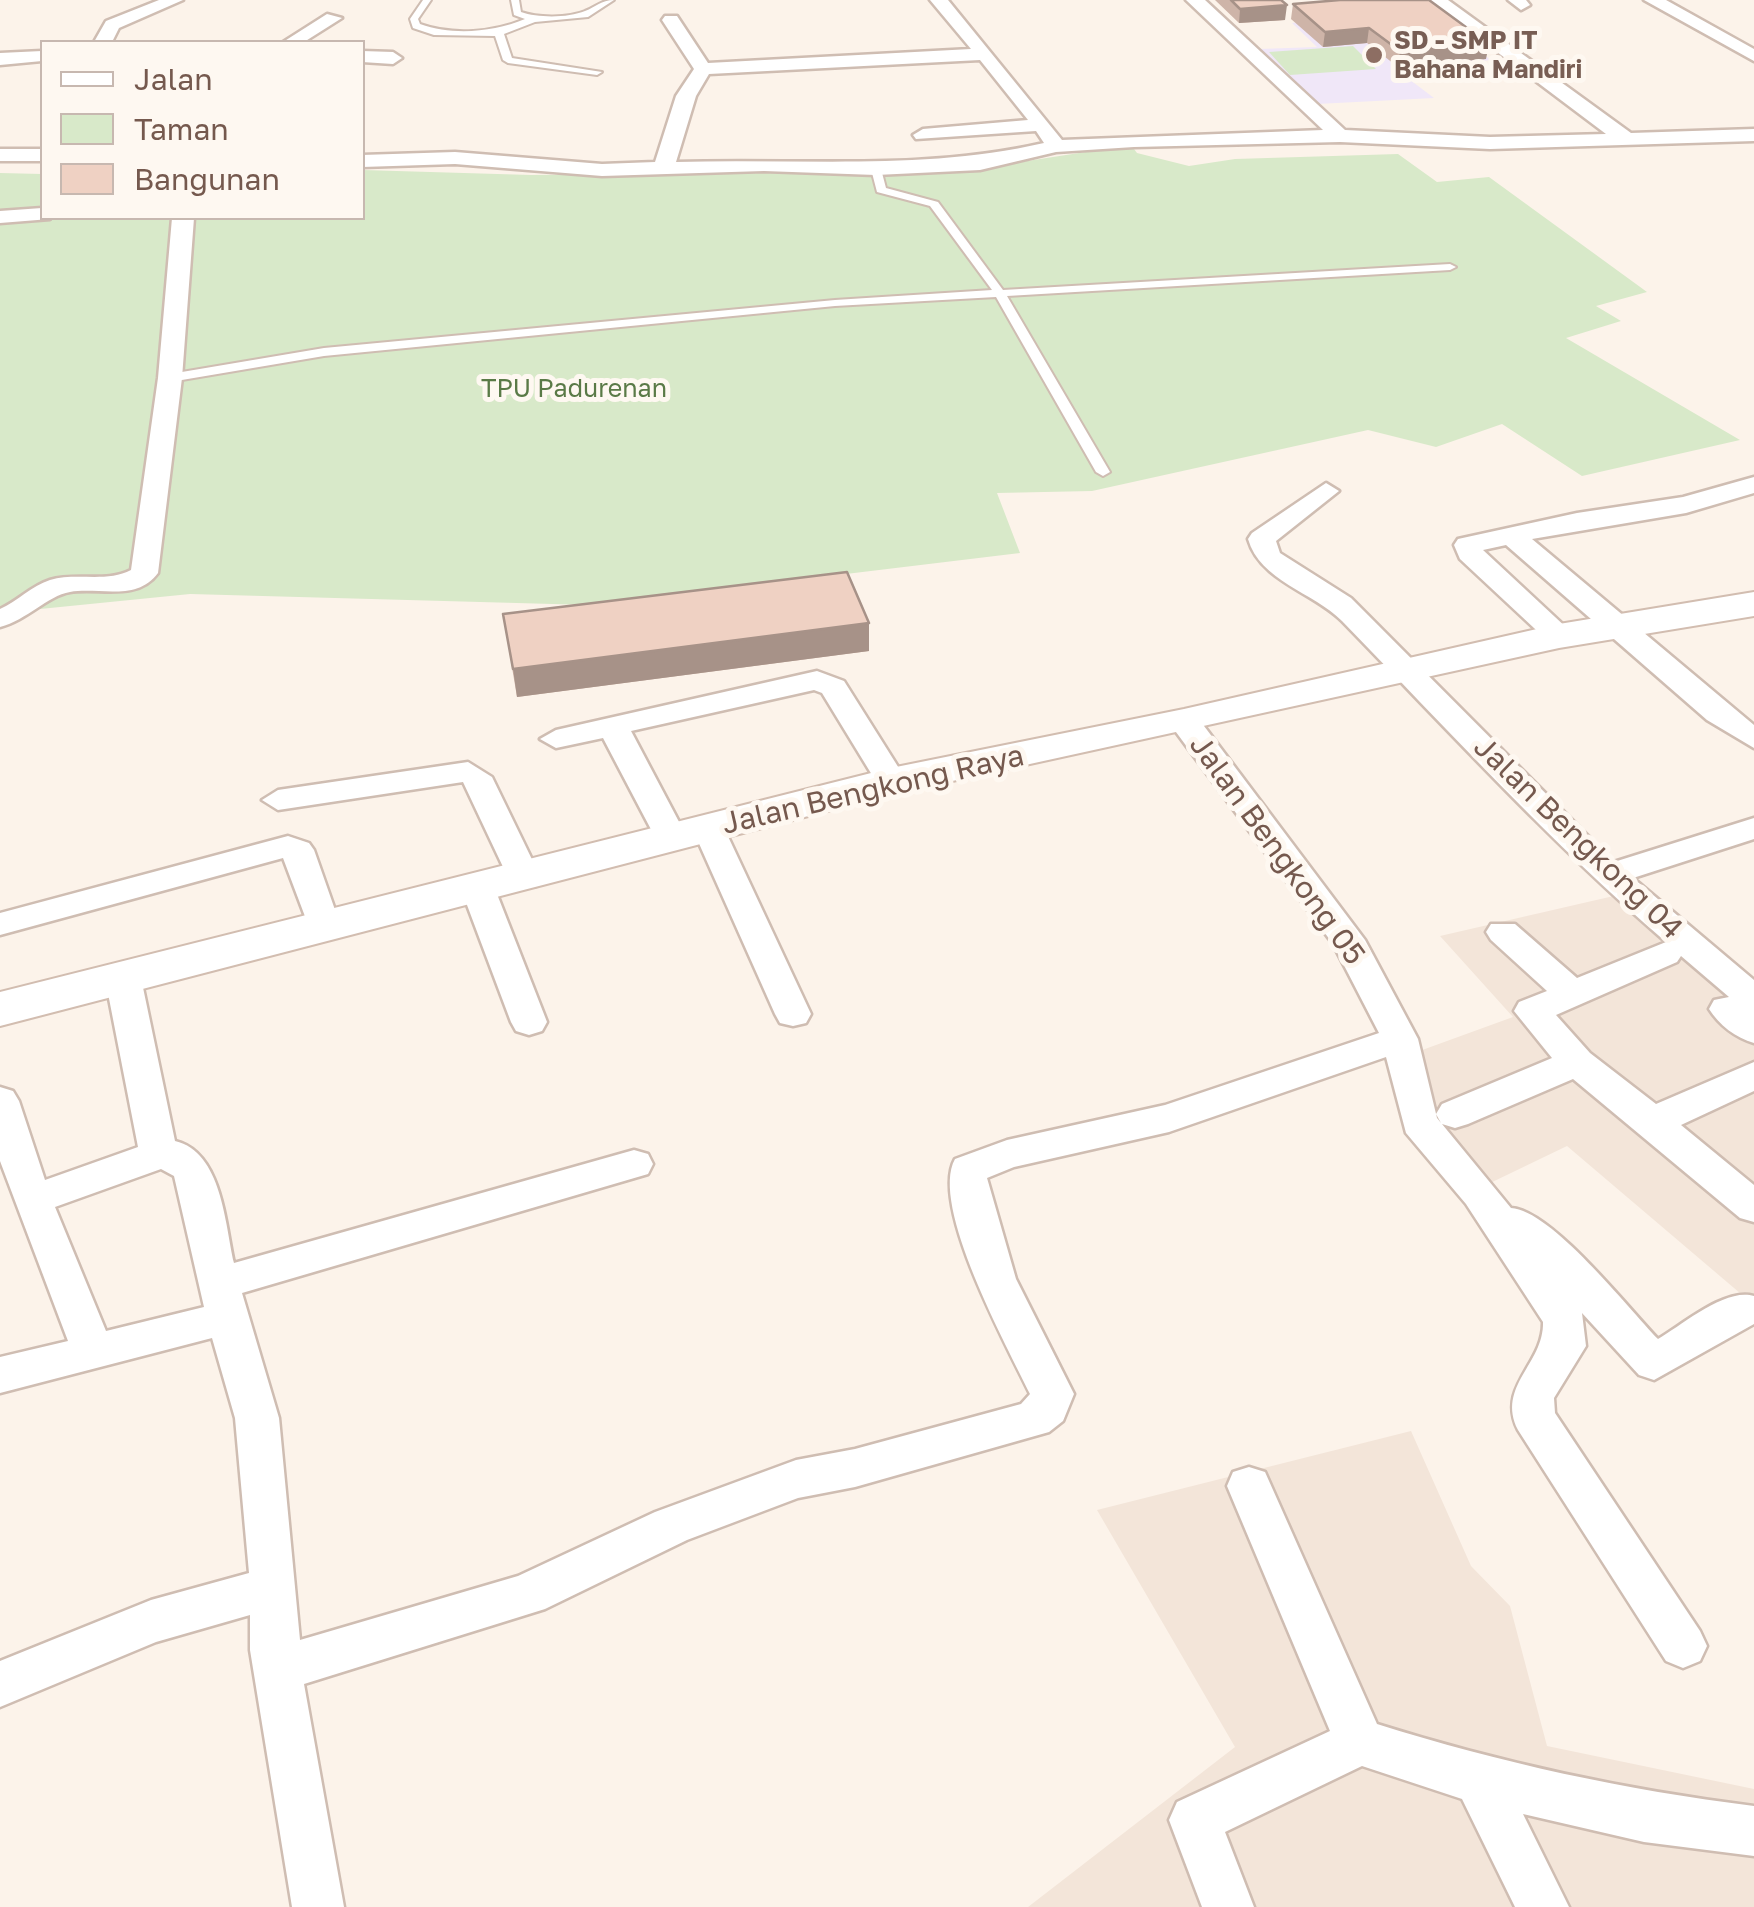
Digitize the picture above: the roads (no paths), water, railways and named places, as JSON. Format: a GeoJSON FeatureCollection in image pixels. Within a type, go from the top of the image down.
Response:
{"type":"FeatureCollection","features":[{"type":"Feature","properties":{"kind":"street"},"geometry":{"type":"LineString","coordinates":[[104,40],[112,25],[174,0]]}},
{"type":"Feature","properties":{"kind":"street"},"geometry":{"type":"LineString","coordinates":[[939,0],[1056,146]]}},
{"type":"Feature","properties":{"kind":"street"},"geometry":{"type":"LineString","coordinates":[[1195,0],[1340,136]]}},
{"type":"Feature","properties":{"kind":"street"},"geometry":{"type":"LineString","coordinates":[[1437,0],[1628,140]]}},
{"type":"Feature","properties":{"kind":"street"},"geometry":{"type":"LineString","coordinates":[[1654,0],[1749,50]]}},
{"type":"Feature","properties":{"kind":"street"},"geometry":{"type":"LineString","coordinates":[[296,40],[334,18]]}},
{"type":"Feature","properties":{"kind":"street"},"geometry":{"type":"LineString","coordinates":[[672,20],[704,69]]}},
{"type":"Feature","properties":{"kind":"street"},"geometry":{"type":"LineString","coordinates":[[887,40],[969,36]]}},
{"type":"Feature","properties":{"kind":"street"},"geometry":{"type":"LineString","coordinates":[[704,69],[983,54]]}},
{"type":"Feature","properties":{"kind":"street"},"geometry":{"type":"LineString","coordinates":[[0,59],[40,56]]}},
{"type":"Feature","properties":{"kind":"street"},"geometry":{"type":"LineString","coordinates":[[365,56],[393,58]]}},
{"type":"Feature","properties":{"kind":"street"},"geometry":{"type":"LineString","coordinates":[[914,58],[921,65],[940,68],[952,83]]}},
{"type":"Feature","properties":{"kind":"street"},"geometry":{"type":"LineString","coordinates":[[750,87],[784,83],[788,79],[784,64]]}},
{"type":"Feature","properties":{"kind":"street"},"geometry":{"type":"LineString","coordinates":[[664,168],[686,96],[704,69]]}},
{"type":"Feature","properties":{"kind":"street"},"geometry":{"type":"LineString","coordinates":[[924,135],[1042,126]]}},
{"type":"Feature","properties":{"kind":"street"},"geometry":{"type":"LineString","coordinates":[[365,160],[455,158],[568,170],[876,168],[980,164],[1056,146],[1340,136],[1490,143],[1754,135]]}},
{"type":"Feature","properties":{"kind":"street"},"geometry":{"type":"LineString","coordinates":[[0,155],[40,155]]}},
{"type":"Feature","properties":{"kind":"street"},"geometry":{"type":"LineString","coordinates":[[0,216],[40,214]]}},
{"type":"Feature","properties":{"kind":"street"},"geometry":{"type":"LineString","coordinates":[[0,618],[29,610],[41,593],[52,588],[128,582],[144,573],[170,378],[183,220]]}},
{"type":"Feature","properties":{"kind":"street"},"geometry":{"type":"LineString","coordinates":[[1559,636],[1470,553],[1468,545],[1686,505],[1754,485]]}},
{"type":"Feature","properties":{"kind":"street","name":"Jalan Bengkong 04"},"geometry":{"type":"LineString","coordinates":[[1326,491],[1262,538],[1266,557],[1341,604],[1745,1013]]}},
{"type":"Feature","properties":{"kind":"street"},"geometry":{"type":"LineString","coordinates":[[1511,535],[1754,739]]}},
{"type":"Feature","properties":{"kind":"street","name":"Jalan Bengkong Raya"},"geometry":{"type":"LineString","coordinates":[[0,1009],[891,781],[1184,722],[1559,636],[1754,604]]}},
{"type":"Feature","properties":{"kind":"street"},"geometry":{"type":"LineString","coordinates":[[556,738],[817,680],[833,687],[891,781]]}},
{"type":"Feature","properties":{"kind":"street","name":"Jalan Bengkong 05"},"geometry":{"type":"LineString","coordinates":[[1184,722],[1348,940],[1400,1039],[1419,1122],[1480,1193],[1564,1320],[1566,1346],[1532,1395],[1533,1418],[1683,1646]]}},
{"type":"Feature","properties":{"kind":"street"},"geometry":{"type":"LineString","coordinates":[[614,727],[690,834],[793,1014]]}},
{"type":"Feature","properties":{"kind":"street"},"geometry":{"type":"LineString","coordinates":[[278,800],[468,772],[476,777],[524,878]]}},
{"type":"Feature","properties":{"kind":"street"},"geometry":{"type":"LineString","coordinates":[[1608,875],[1754,828]]}},
{"type":"Feature","properties":{"kind":"street"},"geometry":{"type":"LineString","coordinates":[[3,924],[288,846],[298,850],[324,927]]}},
{"type":"Feature","properties":{"kind":"street"},"geometry":{"type":"LineString","coordinates":[[478,889],[530,1022]]}},
{"type":"Feature","properties":{"kind":"street"},"geometry":{"type":"LineString","coordinates":[[1504,932],[1573,994]]}},
{"type":"Feature","properties":{"kind":"street"},"geometry":{"type":"LineString","coordinates":[[1666,954],[1532,1011],[1577,1062],[1754,1207]]}},
{"type":"Feature","properties":{"kind":"street"},"geometry":{"type":"LineString","coordinates":[[123,978],[159,1155]]}},
{"type":"Feature","properties":{"kind":"street"},"geometry":{"type":"LineString","coordinates":[[274,1650],[295,1663],[345,1650],[528,1594],[670,1526],[796,1479],[855,1468],[1034,1418],[1048,1408],[1052,1394],[995,1279],[966,1184],[969,1169],[1007,1154],[1169,1118],[1400,1039]]}},
{"type":"Feature","properties":{"kind":"street"},"geometry":{"type":"LineString","coordinates":[[1455,1114],[1577,1062]]}},
{"type":"Feature","properties":{"kind":"street"},"geometry":{"type":"LineString","coordinates":[[1652,1122],[1754,1075]]}},
{"type":"Feature","properties":{"kind":"street"},"geometry":{"type":"LineString","coordinates":[[0,1101],[32,1200],[92,1352]]}},
{"type":"Feature","properties":{"kind":"street"},"geometry":{"type":"LineString","coordinates":[[32,1200],[159,1155],[177,1156],[192,1171],[256,1418],[274,1587],[274,1650],[318,1907]]}},
{"type":"Feature","properties":{"kind":"street"},"geometry":{"type":"LineString","coordinates":[[0,1375],[92,1352],[223,1301],[634,1164]]}},
{"type":"Feature","properties":{"kind":"street"},"geometry":{"type":"LineString","coordinates":[[1480,1193],[1551,1254],[1654,1363],[1744,1308]]}},
{"type":"Feature","properties":{"kind":"street"},"geometry":{"type":"LineString","coordinates":[[1248,1486],[1360,1742]]}},
{"type":"Feature","properties":{"kind":"street"},"geometry":{"type":"LineString","coordinates":[[0,1684],[150,1622],[274,1587]]}},
{"type":"Feature","properties":{"kind":"street"},"geometry":{"type":"LineString","coordinates":[[1228,1907],[1196,1820],[1360,1742],[1479,1780],[1644,1817],[1754,1831]]}},
{"type":"Feature","properties":{"kind":"street"},"geometry":{"type":"LineString","coordinates":[[1479,1780],[1543,1907]]}},
{"type":"Feature","properties":{"kind":"lane"},"geometry":{"type":"LineString","coordinates":[[427,0],[414,20],[422,30],[499,33],[533,18],[585,15],[610,0]]}},
{"type":"Feature","properties":{"kind":"lane"},"geometry":{"type":"LineString","coordinates":[[515,0],[518,13],[533,18]]}},
{"type":"Feature","properties":{"kind":"lane"},"geometry":{"type":"LineString","coordinates":[[499,33],[508,60],[597,72]]}},
{"type":"Feature","properties":{"kind":"lane"},"geometry":{"type":"LineString","coordinates":[[876,168],[882,190],[934,204],[998,292],[1103,472]]}},
{"type":"Feature","properties":{"kind":"lane"},"geometry":{"type":"LineString","coordinates":[[170,378],[324,352],[421,341],[998,292],[1450,267]]}},
{"type":"Feature","properties":{"kind":"place","name":"SD - SMP IT Bahana Mandiri"},"geometry":{"type":"Point","coordinates":[1374,55]}},
{"type":"Feature","properties":{"kind":"park label","name":"TPU Padurenan"},"geometry":{"type":"Point","coordinates":[574,389]}}]}
